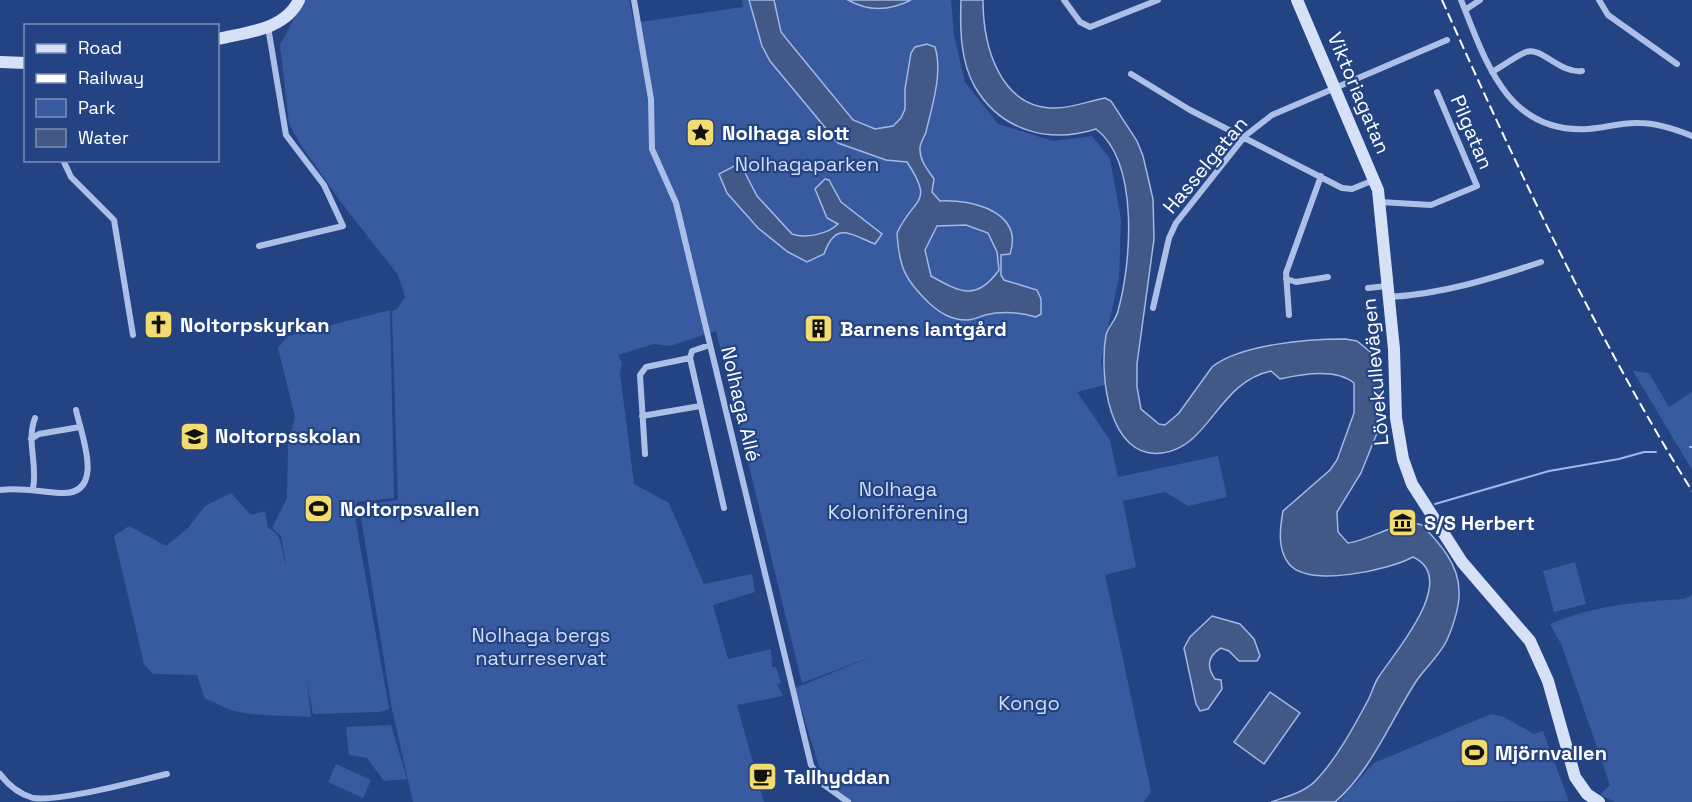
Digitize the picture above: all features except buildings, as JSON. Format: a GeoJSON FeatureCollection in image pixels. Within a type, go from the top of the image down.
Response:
{"type":"FeatureCollection","features":[{"type":"Feature","properties":{"kind":"street"},"geometry":{"type":"LineString","coordinates":[[219,39],[268,27],[290,14],[299,0]]}},
{"type":"Feature","properties":{"kind":"street","name":"Nolhaga Allé"},"geometry":{"type":"LineString","coordinates":[[634,0],[651,99],[652,149],[676,203],[811,765],[824,784],[848,802]]}},
{"type":"Feature","properties":{"kind":"street"},"geometry":{"type":"LineString","coordinates":[[1064,0],[1080,22],[1093,26],[1158,0]]}},
{"type":"Feature","properties":{"kind":"street","name":"Viktoriagatan"},"geometry":{"type":"LineString","coordinates":[[1297,0],[1375,180],[1380,202]]}},
{"type":"Feature","properties":{"kind":"street"},"geometry":{"type":"LineString","coordinates":[[1461,0],[1492,72],[1517,106],[1549,125],[1590,129],[1637,123],[1657,125],[1692,136]]}},
{"type":"Feature","properties":{"kind":"street"},"geometry":{"type":"LineString","coordinates":[[1465,10],[1480,0]]}},
{"type":"Feature","properties":{"kind":"street"},"geometry":{"type":"LineString","coordinates":[[1599,0],[1608,15],[1677,64]]}},
{"type":"Feature","properties":{"kind":"street"},"geometry":{"type":"LineString","coordinates":[[259,246],[343,226],[324,185],[286,135],[268,27]]}},
{"type":"Feature","properties":{"kind":"street","name":"Hasselgatan"},"geometry":{"type":"LineString","coordinates":[[1153,308],[1169,238],[1176,224],[1245,136],[1272,115],[1447,40]]}},
{"type":"Feature","properties":{"kind":"street"},"geometry":{"type":"LineString","coordinates":[[1492,72],[1527,51],[1536,51],[1571,72],[1582,71]]}},
{"type":"Feature","properties":{"kind":"street"},"geometry":{"type":"LineString","coordinates":[[0,62],[24,63]]}},
{"type":"Feature","properties":{"kind":"street"},"geometry":{"type":"LineString","coordinates":[[1131,74],[1190,110],[1245,136],[1342,188],[1352,189],[1375,180]]}},
{"type":"Feature","properties":{"kind":"street","name":"Pilgatan"},"geometry":{"type":"LineString","coordinates":[[1380,202],[1431,205],[1477,186],[1437,92]]}},
{"type":"Feature","properties":{"kind":"street"},"geometry":{"type":"LineString","coordinates":[[64,162],[71,177],[114,220],[132,336]]}},
{"type":"Feature","properties":{"kind":"street"},"geometry":{"type":"LineString","coordinates":[[1289,315],[1286,279],[1321,176]]}},
{"type":"Feature","properties":{"kind":"street","name":"Lövekullevägen"},"geometry":{"type":"LineString","coordinates":[[1380,202],[1396,418],[1403,459],[1412,484],[1462,562],[1530,641],[1548,681],[1575,777],[1587,794],[1599,802]]}},
{"type":"Feature","properties":{"kind":"street"},"geometry":{"type":"LineString","coordinates":[[1368,288],[1388,292],[1435,292],[1488,280],[1541,262]]}},
{"type":"Feature","properties":{"kind":"street"},"geometry":{"type":"LineString","coordinates":[[1286,279],[1296,282],[1328,277]]}},
{"type":"Feature","properties":{"kind":"street"},"geometry":{"type":"LineString","coordinates":[[710,345],[692,351],[690,358],[724,508]]}},
{"type":"Feature","properties":{"kind":"street"},"geometry":{"type":"LineString","coordinates":[[645,454],[640,375],[645,367],[690,358]]}},
{"type":"Feature","properties":{"kind":"street"},"geometry":{"type":"LineString","coordinates":[[642,416],[700,406]]}},
{"type":"Feature","properties":{"kind":"street"},"geometry":{"type":"LineString","coordinates":[[0,490],[33,488],[68,493],[82,486],[88,478],[89,467],[76,410]]}},
{"type":"Feature","properties":{"kind":"street"},"geometry":{"type":"LineString","coordinates":[[33,488],[36,468],[31,439],[35,418]]}},
{"type":"Feature","properties":{"kind":"street"},"geometry":{"type":"LineString","coordinates":[[31,439],[49,432],[80,427]]}},
{"type":"Feature","properties":{"kind":"street"},"geometry":{"type":"LineString","coordinates":[[0,774],[14,789],[34,799],[59,800],[167,774]]}},
{"type":"Feature","properties":{"kind":"green space"},"geometry":{"type":"Polygon","coordinates":[[[304,0],[629,0],[634,23],[743,7],[742,0],[951,0],[954,35],[965,82],[998,124],[1053,141],[1092,136],[1110,159],[1121,220],[1119,277],[1101,361],[1105,385],[1077,392],[1110,440],[1118,477],[1218,456],[1227,497],[1188,506],[1165,492],[1123,501],[1136,567],[1105,575],[1151,791],[1144,802],[841,802],[824,783],[795,688],[876,655],[802,683],[716,331],[670,346],[654,344],[618,355],[622,364],[620,373],[634,484],[669,503],[704,584],[752,574],[755,592],[713,605],[728,659],[771,649],[772,667],[776,667],[781,683],[777,684],[783,696],[737,705],[764,802],[413,802],[392,709],[359,505],[398,500],[392,311],[397,309],[405,297],[398,275],[340,201],[289,124],[280,45],[304,0]]]}},
{"type":"Feature","properties":{"kind":"green space"},"geometry":{"type":"Polygon","coordinates":[[[390,310],[394,498],[357,502],[355,517],[389,709],[379,712],[313,714],[307,682],[311,717],[250,714],[231,710],[205,699],[197,675],[153,674],[144,664],[114,536],[129,526],[166,546],[188,528],[205,506],[231,493],[251,515],[265,511],[268,528],[279,539],[286,565],[281,536],[272,528],[287,498],[288,445],[295,417],[278,348],[288,336],[390,310]]]}},
{"type":"Feature","properties":{"kind":"green space"},"geometry":{"type":"Polygon","coordinates":[[[1633,371],[1649,373],[1669,407],[1692,392],[1692,470],[1633,371]]]}},
{"type":"Feature","properties":{"kind":"green space"},"geometry":{"type":"Polygon","coordinates":[[[1575,562],[1586,604],[1554,612],[1543,571],[1575,562]]]}},
{"type":"Feature","properties":{"kind":"green space"},"geometry":{"type":"Polygon","coordinates":[[[1692,595],[1692,802],[1615,802],[1600,795],[1610,785],[1562,646],[1550,624],[1583,612],[1632,603],[1684,599],[1692,595]]]}},
{"type":"Feature","properties":{"kind":"green space","name":"Mjörnvallen"},"geometry":{"type":"Polygon","coordinates":[[[1491,714],[1504,717],[1534,734],[1543,731],[1569,801],[1338,802],[1374,763],[1491,714]]]}},
{"type":"Feature","properties":{"kind":"green space"},"geometry":{"type":"Polygon","coordinates":[[[391,725],[407,779],[384,781],[367,758],[349,755],[346,727],[391,725]]]}},
{"type":"Feature","properties":{"kind":"green space"},"geometry":{"type":"Polygon","coordinates":[[[336,764],[371,780],[363,798],[328,782],[336,764]]]}},
{"type":"Feature","properties":{"kind":"water"},"geometry":{"type":"Polygon","coordinates":[[[749,0],[774,0],[781,32],[853,120],[875,129],[893,126],[901,118],[905,109],[905,89],[911,53],[915,47],[927,44],[935,47],[938,68],[936,90],[920,148],[923,162],[934,179],[932,192],[940,201],[980,206],[1002,218],[1009,228],[1012,240],[1010,254],[1001,255],[1001,275],[1004,280],[1037,290],[1041,299],[1041,314],[1036,317],[1017,313],[998,313],[972,320],[961,320],[946,315],[929,303],[909,280],[899,255],[897,233],[921,194],[920,186],[907,162],[886,160],[838,143],[770,61],[762,46],[749,0]],[[966,225],[937,226],[925,250],[931,276],[951,287],[968,291],[976,290],[991,280],[999,270],[997,252],[988,233],[966,225]]]}},
{"type":"Feature","properties":{"kind":"water"},"geometry":{"type":"Polygon","coordinates":[[[848,0],[911,0],[879,9],[864,7],[848,0]]]}},
{"type":"Feature","properties":{"kind":"water"},"geometry":{"type":"Polygon","coordinates":[[[961,0],[983,0],[986,36],[991,54],[1008,86],[1020,97],[1036,105],[1055,108],[1105,98],[1111,101],[1137,141],[1153,199],[1154,239],[1137,364],[1137,387],[1141,409],[1159,424],[1165,425],[1179,413],[1212,367],[1240,353],[1276,344],[1345,339],[1357,341],[1380,360],[1381,423],[1361,473],[1337,512],[1338,532],[1348,543],[1406,524],[1422,525],[1452,563],[1458,581],[1459,597],[1454,622],[1444,645],[1417,680],[1360,775],[1335,802],[1271,802],[1309,786],[1333,760],[1356,723],[1378,678],[1419,617],[1427,599],[1430,582],[1426,568],[1413,557],[1386,567],[1331,576],[1299,571],[1285,558],[1280,531],[1283,511],[1330,470],[1337,460],[1354,413],[1354,383],[1347,378],[1328,374],[1298,375],[1280,379],[1271,371],[1253,377],[1238,388],[1191,440],[1178,448],[1162,453],[1144,452],[1129,443],[1119,429],[1111,411],[1104,371],[1106,335],[1118,311],[1126,268],[1128,216],[1126,189],[1120,165],[1110,145],[1096,129],[1061,135],[1044,134],[1012,124],[986,102],[975,87],[966,66],[961,33],[961,0]]]}},
{"type":"Feature","properties":{"kind":"water"},"geometry":{"type":"Polygon","coordinates":[[[740,163],[757,196],[792,234],[816,235],[838,224],[827,218],[815,189],[825,179],[829,180],[841,202],[882,234],[875,244],[851,234],[839,234],[829,243],[824,254],[807,262],[788,252],[758,228],[727,193],[719,174],[740,163]]]}},
{"type":"Feature","properties":{"kind":"water"},"geometry":{"type":"Polygon","coordinates":[[[1212,616],[1240,624],[1254,639],[1260,656],[1257,661],[1239,661],[1229,651],[1221,648],[1213,654],[1210,670],[1215,679],[1221,680],[1222,689],[1208,709],[1200,711],[1196,704],[1184,648],[1190,637],[1212,616]]]}},
{"type":"Feature","properties":{"kind":"water"},"geometry":{"type":"Polygon","coordinates":[[[1270,692],[1300,713],[1264,764],[1234,742],[1270,692]]]}},
{"type":"Feature","properties":{"kind":"waterway"},"geometry":{"type":"LineString","coordinates":[[1435,504],[1549,471],[1619,459],[1644,452],[1656,452]]}},
{"type":"Feature","properties":{"kind":"railway"},"geometry":{"type":"LineString","coordinates":[[1442,0],[1528,188],[1590,311],[1656,432],[1692,491]]}},
{"type":"Feature","properties":{"kind":"place","name":"Nolhaga slott"},"geometry":{"type":"Point","coordinates":[701,133]}},
{"type":"Feature","properties":{"kind":"place","name":"Noltorpskyrkan"},"geometry":{"type":"Point","coordinates":[159,325]}},
{"type":"Feature","properties":{"kind":"place","name":"Barnens lantgård"},"geometry":{"type":"Point","coordinates":[819,329]}},
{"type":"Feature","properties":{"kind":"place","name":"Noltorpsskolan"},"geometry":{"type":"Point","coordinates":[194,436]}},
{"type":"Feature","properties":{"kind":"place","name":"Noltorpsvallen"},"geometry":{"type":"Point","coordinates":[319,509]}},
{"type":"Feature","properties":{"kind":"place","name":"S/S Herbert"},"geometry":{"type":"Point","coordinates":[1403,523]}},
{"type":"Feature","properties":{"kind":"place","name":"Mjörnvallen"},"geometry":{"type":"Point","coordinates":[1474,753]}},
{"type":"Feature","properties":{"kind":"place","name":"Tallhyddan"},"geometry":{"type":"Point","coordinates":[763,777]}},
{"type":"Feature","properties":{"kind":"park label","name":"Nolhagaparken"},"geometry":{"type":"Point","coordinates":[807,164]}},
{"type":"Feature","properties":{"kind":"park label","name":"Nolhaga Koloniförening"},"geometry":{"type":"Point","coordinates":[898,500]}},
{"type":"Feature","properties":{"kind":"park label","name":"Nolhaga bergs naturreservat"},"geometry":{"type":"Point","coordinates":[541,646]}},
{"type":"Feature","properties":{"kind":"park label","name":"Kongo"},"geometry":{"type":"Point","coordinates":[1029,703]}}]}
